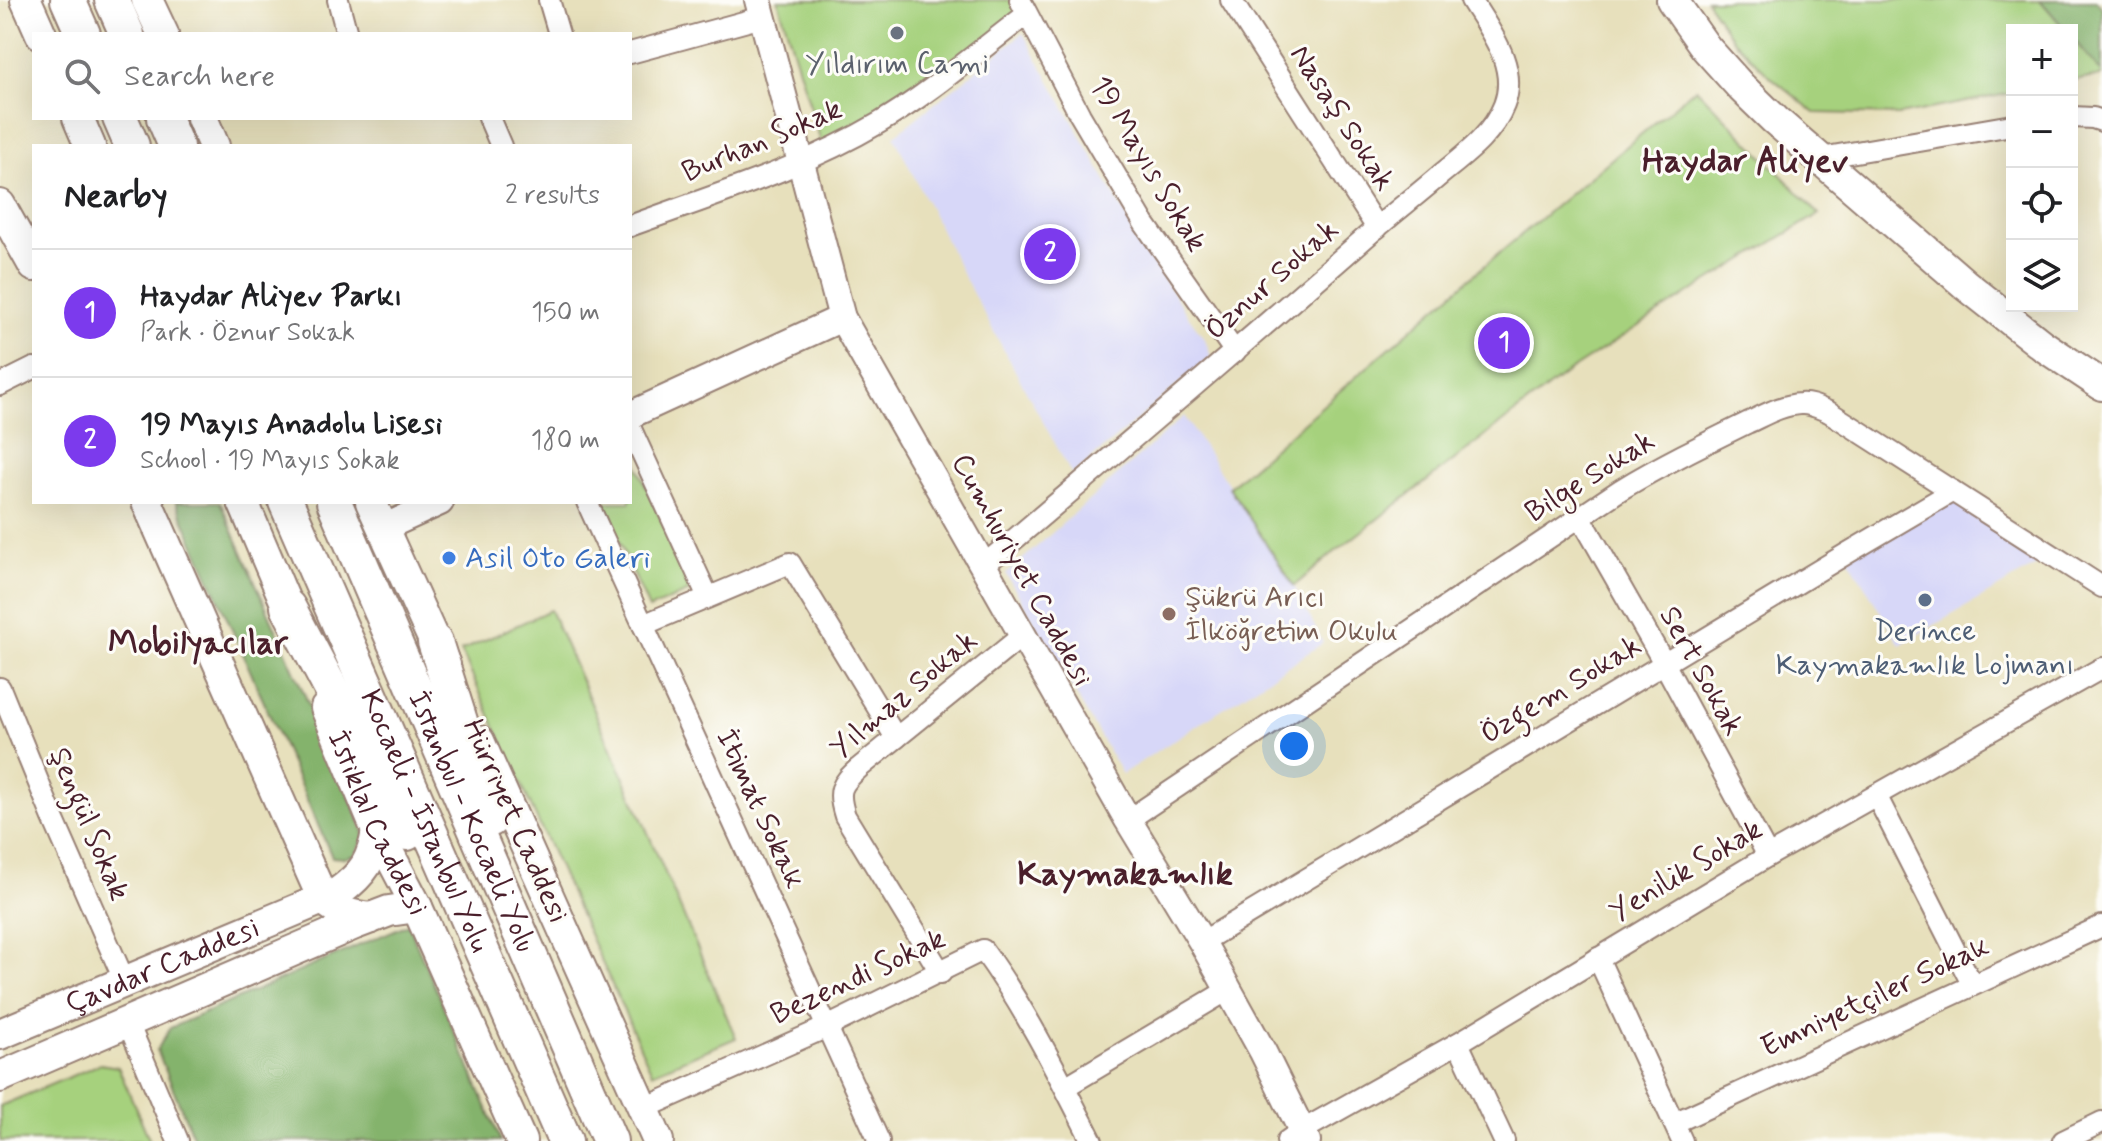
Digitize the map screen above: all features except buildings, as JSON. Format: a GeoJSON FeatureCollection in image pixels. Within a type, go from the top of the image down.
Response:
{"type":"FeatureCollection","features":[{"type":"Feature","properties":{"kind":"highway"},"geometry":{"type":"LineString","coordinates":[[68,0],[82,32]]}},
{"type":"Feature","properties":{"kind":"highway"},"geometry":{"type":"LineString","coordinates":[[112,0],[126,32]]}},
{"type":"Feature","properties":{"kind":"highway"},"geometry":{"type":"LineString","coordinates":[[121,120],[131,144]]}},
{"type":"Feature","properties":{"kind":"highway"},"geometry":{"type":"LineString","coordinates":[[165,120],[175,144]]}},
{"type":"Feature","properties":{"kind":"highway","name":"Kocaeli - İstanbul Yolu"},"geometry":{"type":"LineString","coordinates":[[287,504],[565,1141]]}},
{"type":"Feature","properties":{"kind":"highway","name":"İstanbul - Kocaeli Yolu"},"geometry":{"type":"LineString","coordinates":[[335,504],[610,1141]]}},
{"type":"Feature","properties":{"kind":"highway"},"geometry":{"type":"LineString","coordinates":[[288,607],[528,1057]]}},
{"type":"Feature","properties":{"kind":"highway"},"geometry":{"type":"LineString","coordinates":[[435,642],[533,961]]}},
{"type":"Feature","properties":{"kind":"main road"},"geometry":{"type":"LineString","coordinates":[[26,0],[40,32]]}},
{"type":"Feature","properties":{"kind":"main road"},"geometry":{"type":"LineString","coordinates":[[147,0],[162,32]]}},
{"type":"Feature","properties":{"kind":"main road"},"geometry":{"type":"LineString","coordinates":[[1672,0],[1706,48],[1775,120],[1831,156],[2006,292]]}},
{"type":"Feature","properties":{"kind":"main road"},"geometry":{"type":"LineString","coordinates":[[1689,0],[1726,49],[1757,83],[1966,285],[2042,345],[2102,385]]}},
{"type":"Feature","properties":{"kind":"main road"},"geometry":{"type":"LineString","coordinates":[[79,120],[89,144]]}},
{"type":"Feature","properties":{"kind":"main road"},"geometry":{"type":"LineString","coordinates":[[203,120],[213,144]]}},
{"type":"Feature","properties":{"kind":"main road"},"geometry":{"type":"LineString","coordinates":[[0,205],[32,262]]}},
{"type":"Feature","properties":{"kind":"main road"},"geometry":{"type":"LineString","coordinates":[[2030,312],[2102,366]]}},
{"type":"Feature","properties":{"kind":"main road"},"geometry":{"type":"LineString","coordinates":[[148,504],[331,895]]}},
{"type":"Feature","properties":{"kind":"main road","name":"İstiklal Caddesi"},"geometry":{"type":"LineString","coordinates":[[244,504],[377,831],[417,907],[521,1141]]}},
{"type":"Feature","properties":{"kind":"main road","name":"Hürriyet Caddesi"},"geometry":{"type":"LineString","coordinates":[[377,515],[658,1141]]}},
{"type":"Feature","properties":{"kind":"main road","name":"Çavdar Caddesi"},"geometry":{"type":"LineString","coordinates":[[281,957],[306,933],[331,895],[357,878],[374,848],[377,831]]}},
{"type":"Feature","properties":{"kind":"main road","name":"Çavdar Caddesi"},"geometry":{"type":"LineString","coordinates":[[0,1034],[331,895],[365,886],[387,888],[417,907]]}},
{"type":"Feature","properties":{"kind":"main road","name":"Çavdar Caddesi"},"geometry":{"type":"LineString","coordinates":[[331,895],[336,910],[371,918]]}},
{"type":"Feature","properties":{"kind":"main road","name":"Çavdar Caddesi"},"geometry":{"type":"LineString","coordinates":[[0,1077],[371,918],[389,911],[417,907]]}},
{"type":"Feature","properties":{"kind":"street"},"geometry":{"type":"LineString","coordinates":[[338,0],[346,32]]}},
{"type":"Feature","properties":{"kind":"street"},"geometry":{"type":"LineString","coordinates":[[549,0],[558,32]]}},
{"type":"Feature","properties":{"kind":"street","name":"Nasaş Sokak"},"geometry":{"type":"LineString","coordinates":[[1231,0],[1377,228]]}},
{"type":"Feature","properties":{"kind":"street","name":"Öznur Sokak"},"geometry":{"type":"LineString","coordinates":[[983,566],[1476,146],[1493,125],[1509,87],[1507,69],[1498,44],[1471,0]]}},
{"type":"Feature","properties":{"kind":"street","name":"Burhan Sokak"},"geometry":{"type":"LineString","coordinates":[[632,225],[800,163],[848,140],[903,108],[1023,7]]}},
{"type":"Feature","properties":{"kind":"street","name":"19 Mayıs Sokak"},"geometry":{"type":"LineString","coordinates":[[1023,7],[1080,115],[1144,223],[1235,352]]}},
{"type":"Feature","properties":{"kind":"street"},"geometry":{"type":"LineString","coordinates":[[632,52],[760,8]]}},
{"type":"Feature","properties":{"kind":"street","name":"Cumhuriyet Caddesi"},"geometry":{"type":"LineString","coordinates":[[760,8],[842,318],[1128,820],[1202,942],[1299,1137]]}},
{"type":"Feature","properties":{"kind":"street"},"geometry":{"type":"LineString","coordinates":[[2078,117],[2102,121]]}},
{"type":"Feature","properties":{"kind":"street"},"geometry":{"type":"LineString","coordinates":[[490,120],[500,144]]}},
{"type":"Feature","properties":{"kind":"street"},"geometry":{"type":"LineString","coordinates":[[1831,156],[2006,126]]}},
{"type":"Feature","properties":{"kind":"street"},"geometry":{"type":"LineString","coordinates":[[632,414],[842,318]]}},
{"type":"Feature","properties":{"kind":"street"},"geometry":{"type":"LineString","coordinates":[[0,385],[32,369]]}},
{"type":"Feature","properties":{"kind":"street","name":"Bilge Sokak"},"geometry":{"type":"LineString","coordinates":[[1128,820],[1649,472],[1776,410],[1797,404],[1812,404],[1829,412],[2102,587]]}},
{"type":"Feature","properties":{"kind":"street"},"geometry":{"type":"LineString","coordinates":[[632,431],[708,597]]}},
{"type":"Feature","properties":{"kind":"street","name":"Özgem Sokak"},"geometry":{"type":"LineString","coordinates":[[1202,942],[1953,491]]}},
{"type":"Feature","properties":{"kind":"street"},"geometry":{"type":"LineString","coordinates":[[377,515],[430,504]]}},
{"type":"Feature","properties":{"kind":"street","name":"İtimat Sokak"},"geometry":{"type":"LineString","coordinates":[[588,504],[879,1141]]}},
{"type":"Feature","properties":{"kind":"street","name":"Sert Sokak"},"geometry":{"type":"LineString","coordinates":[[1580,516],[1768,856]]}},
{"type":"Feature","properties":{"kind":"street"},"geometry":{"type":"LineString","coordinates":[[643,625],[790,563],[896,738]]}},
{"type":"Feature","properties":{"kind":"street","name":"Yılmaz Sokak"},"geometry":{"type":"LineString","coordinates":[[941,973],[845,816],[840,793],[848,778],[1022,636]]}},
{"type":"Feature","properties":{"kind":"street","name":"Yenilik Sokak"},"geometry":{"type":"LineString","coordinates":[[1299,1137],[1768,856],[2102,668]]}},
{"type":"Feature","properties":{"kind":"street","name":"Şengül Sokak"},"geometry":{"type":"LineString","coordinates":[[0,688],[125,982]]}},
{"type":"Feature","properties":{"kind":"street"},"geometry":{"type":"LineString","coordinates":[[1876,795],[1972,984]]}},
{"type":"Feature","properties":{"kind":"street","name":"Emniyetçiler Sokak"},"geometry":{"type":"LineString","coordinates":[[1678,1132],[1972,984],[2102,926]]}},
{"type":"Feature","properties":{"kind":"street","name":"Bezendi Sokak"},"geometry":{"type":"LineString","coordinates":[[645,1108],[827,1027],[983,950],[1002,977],[1065,1087],[1092,1141]]}},
{"type":"Feature","properties":{"kind":"street"},"geometry":{"type":"LineString","coordinates":[[1598,958],[1678,1132]]}},
{"type":"Feature","properties":{"kind":"street"},"geometry":{"type":"LineString","coordinates":[[1065,1087],[1228,990]]}},
{"type":"Feature","properties":{"kind":"street"},"geometry":{"type":"LineString","coordinates":[[128,1023],[178,1141]]}},
{"type":"Feature","properties":{"kind":"street"},"geometry":{"type":"LineString","coordinates":[[1458,1043],[1504,1141]]}},
{"type":"Feature","properties":{"kind":"street"},"geometry":{"type":"LineString","coordinates":[[2063,1141],[2102,1122]]}},
{"type":"Feature","properties":{"kind":"shaded area"},"geometry":{"type":"Polygon","coordinates":[[[1023,33],[1140,241],[1205,339],[1211,357],[1072,475],[964,277],[894,136],[1023,33]]]}},
{"type":"Feature","properties":{"kind":"shaded area","name":"Şükrü Arıcı İlköğretim Okulu"},"geometry":{"type":"Polygon","coordinates":[[[1184,416],[1294,586],[1323,643],[1122,774],[1006,574],[1184,416]]]}},
{"type":"Feature","properties":{"kind":"shaded area","name":"Derince Kaymakamlık Lojmanı"},"geometry":{"type":"Polygon","coordinates":[[[1953,491],[2053,556],[1900,645],[1846,554],[1953,491]]]}},
{"type":"Feature","properties":{"kind":"green space"},"geometry":{"type":"Polygon","coordinates":[[[778,0],[1020,0],[1026,15],[824,152],[778,0]]]}},
{"type":"Feature","properties":{"kind":"green space"},"geometry":{"type":"Polygon","coordinates":[[[1706,0],[2040,0],[2061,24],[2006,24],[2006,94],[1899,115],[1815,113],[1734,41],[1706,0]]]}},
{"type":"Feature","properties":{"kind":"green space"},"geometry":{"type":"Polygon","coordinates":[[[2040,0],[2096,0],[2102,8],[2102,73],[2078,45],[2078,24],[2061,24],[2040,0]]]}},
{"type":"Feature","properties":{"kind":"green space"},"geometry":{"type":"Polygon","coordinates":[[[2078,45],[2102,73],[2102,76],[2078,80],[2078,45]]]}},
{"type":"Feature","properties":{"kind":"green space"},"geometry":{"type":"Polygon","coordinates":[[[1696,88],[1819,214],[1568,372],[1294,586],[1229,487],[1696,88]]]}},
{"type":"Feature","properties":{"kind":"green space"},"geometry":{"type":"Polygon","coordinates":[[[632,455],[692,590],[649,609],[603,504],[632,504],[632,455]]]}},
{"type":"Feature","properties":{"kind":"green space"},"geometry":{"type":"Polygon","coordinates":[[[177,504],[221,504],[361,823],[365,837],[355,855],[332,857],[177,504]]]}},
{"type":"Feature","properties":{"kind":"green space"},"geometry":{"type":"Polygon","coordinates":[[[550,610],[736,1038],[652,1073],[461,651],[550,610]]]}},
{"type":"Feature","properties":{"kind":"green space"},"geometry":{"type":"Polygon","coordinates":[[[408,924],[501,1141],[195,1141],[157,1050],[170,1028],[408,924]]]}},
{"type":"Feature","properties":{"kind":"green space"},"geometry":{"type":"Polygon","coordinates":[[[100,1064],[118,1067],[150,1141],[0,1141],[0,1106],[100,1064]]]}},
{"type":"Feature","properties":{"kind":"place","name":"Yıldırım Cami"},"geometry":{"type":"Point","coordinates":[897,33]}},
{"type":"Feature","properties":{"kind":"place","name":"19 Mayıs Anadolu Lisesi"},"geometry":{"type":"Point","coordinates":[1050,254]}},
{"type":"Feature","properties":{"kind":"place","name":"Haydar Aliyev Parkı"},"geometry":{"type":"Point","coordinates":[1504,343]}},
{"type":"Feature","properties":{"kind":"place","name":"Asil Oto Galeri"},"geometry":{"type":"Point","coordinates":[449,558]}},
{"type":"Feature","properties":{"kind":"place","name":"Derince Kaymakamlık Lojmanı"},"geometry":{"type":"Point","coordinates":[1925,600]}},
{"type":"Feature","properties":{"kind":"place","name":"Şükrü Arıcı İlköğretim Okulu"},"geometry":{"type":"Point","coordinates":[1169,614]}},
{"type":"Feature","properties":{"kind":"district","name":"Haydar Aliyev"},"geometry":{"type":"Point","coordinates":[1745,161]}},
{"type":"Feature","properties":{"kind":"district","name":"Mobilyacılar"},"geometry":{"type":"Point","coordinates":[198,643]}},
{"type":"Feature","properties":{"kind":"district","name":"Kaymakamlık"},"geometry":{"type":"Point","coordinates":[1125,874]}}]}
